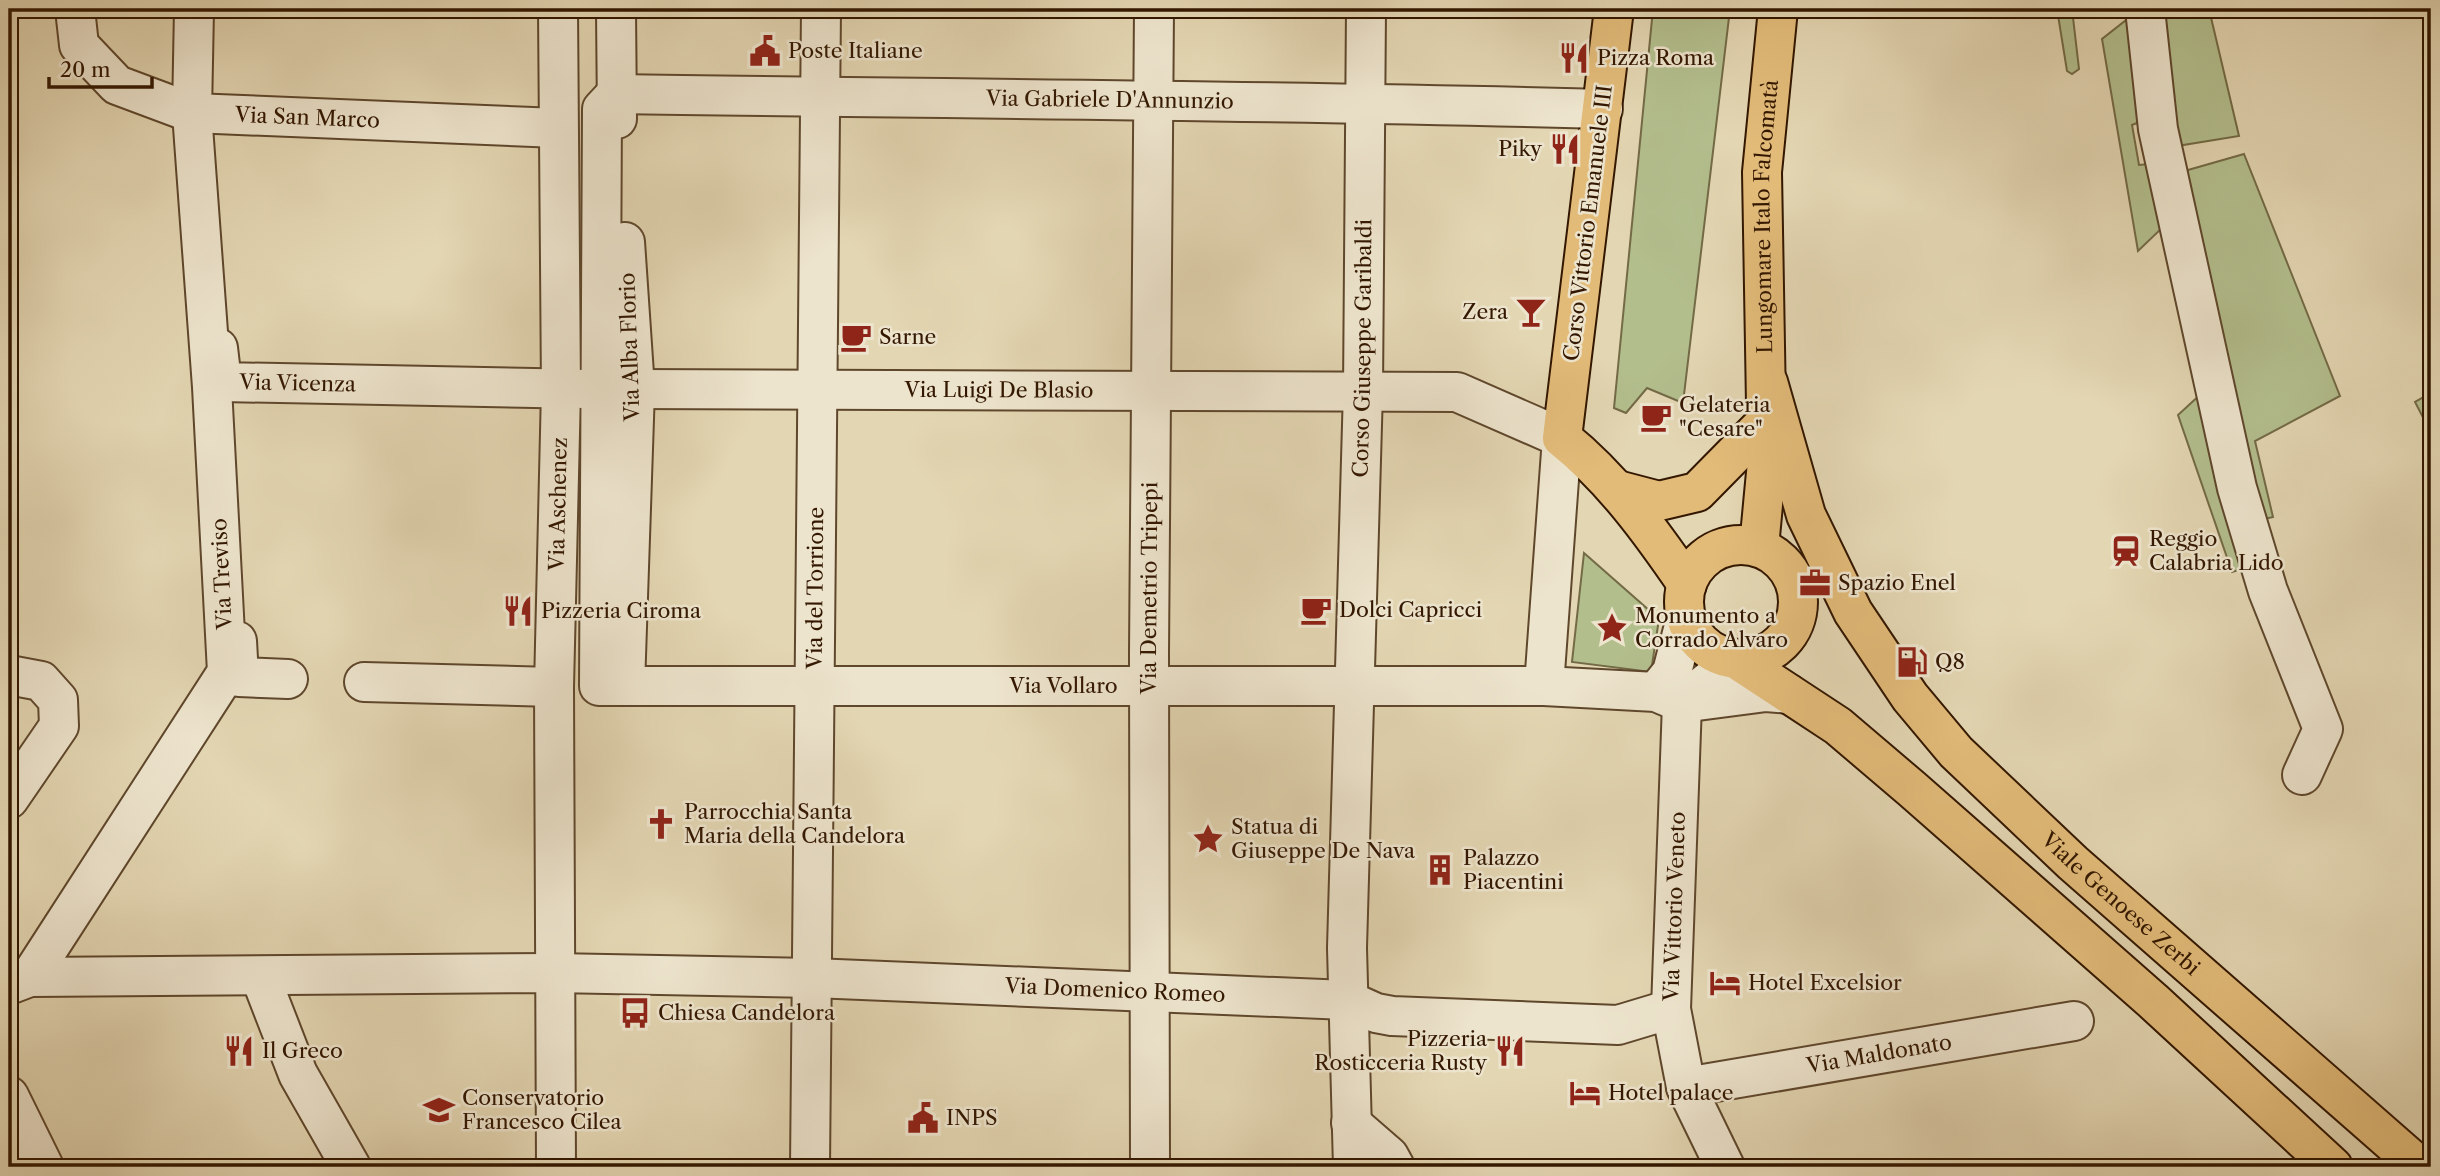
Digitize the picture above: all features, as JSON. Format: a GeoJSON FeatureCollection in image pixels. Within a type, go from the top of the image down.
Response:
{"type":"FeatureCollection","features":[{"type":"Feature","properties":{"kind":"main road","name":"Corso Vittorio Emanuele III"},"geometry":{"type":"LineString","coordinates":[[1562,438],[1614,9]]}},
{"type":"Feature","properties":{"kind":"main road","name":"Lungomare Italo Falcomatà"},"geometry":{"type":"LineString","coordinates":[[1759,547],[1767,462],[1764,424],[1768,382],[1762,172],[1777,9]]}},
{"type":"Feature","properties":{"kind":"main road","name":"Viale Genoese Zerbi"},"geometry":{"type":"LineString","coordinates":[[1768,382],[1806,515],[1853,612],[1910,697],[1956,752],[2073,863],[2420,1167]]}},
{"type":"Feature","properties":{"kind":"main road"},"geometry":{"type":"LineString","coordinates":[[1617,490],[1659,501],[1697,492],[1764,424]]}},
{"type":"Feature","properties":{"kind":"main road"},"geometry":{"type":"LineString","coordinates":[[1562,438],[1597,467],[1651,532],[1686,601],[1693,634],[1705,646],[1736,659],[1838,726],[2153,1001],[2333,1167]]}},
{"type":"Feature","properties":{"kind":"main road"},"geometry":{"type":"LineString","coordinates":[[1686,601],[1695,568],[1708,555],[1733,545],[1759,547],[1774,554],[1795,579],[1798,611],[1793,627],[1783,641],[1754,658],[1736,659]]}},
{"type":"Feature","properties":{"kind":"main road"},"geometry":{"type":"LineString","coordinates":[[1798,611],[1853,612]]}},
{"type":"Feature","properties":{"kind":"street"},"geometry":{"type":"LineString","coordinates":[[192,113],[194,9]]}},
{"type":"Feature","properties":{"kind":"street","name":"Via Aschenez"},"geometry":{"type":"LineString","coordinates":[[556,1167],[554,687],[561,390],[558,9]]}},
{"type":"Feature","properties":{"kind":"street"},"geometry":{"type":"LineString","coordinates":[[616,9],[616,94],[602,108],[618,389]]}},
{"type":"Feature","properties":{"kind":"street","name":"Via del Torrione"},"geometry":{"type":"LineString","coordinates":[[810,1167],[821,9]]}},
{"type":"Feature","properties":{"kind":"street","name":"Via Demetrio Tripepi"},"geometry":{"type":"LineString","coordinates":[[1150,1167],[1150,392],[1154,9]]}},
{"type":"Feature","properties":{"kind":"street","name":"Corso Giuseppe Garibaldi"},"geometry":{"type":"LineString","coordinates":[[1353,1167],[1347,1000],[1363,390],[1366,9]]}},
{"type":"Feature","properties":{"kind":"street"},"geometry":{"type":"LineString","coordinates":[[2145,9],[2158,129],[2237,488],[2267,591],[2323,729],[2302,775]]}},
{"type":"Feature","properties":{"kind":"street","name":"Via San Marco"},"geometry":{"type":"LineString","coordinates":[[77,27],[117,85],[192,113],[558,128]]}},
{"type":"Feature","properties":{"kind":"street","name":"Via Gabriele D'Annunzio"},"geometry":{"type":"LineString","coordinates":[[616,94],[1154,102],[1365,102],[1603,109]]}},
{"type":"Feature","properties":{"kind":"street","name":"Via Vicenza"},"geometry":{"type":"LineString","coordinates":[[192,113],[222,382],[618,389]]}},
{"type":"Feature","properties":{"kind":"street","name":"Via Treviso"},"geometry":{"type":"LineString","coordinates":[[19,981],[228,672],[212,387],[192,113]]}},
{"type":"Feature","properties":{"kind":"street"},"geometry":{"type":"LineString","coordinates":[[222,382],[239,677],[288,679]]}},
{"type":"Feature","properties":{"kind":"street","name":"Via Luigi De Blasio"},"geometry":{"type":"LineString","coordinates":[[618,389],[1457,391],[1562,438]]}},
{"type":"Feature","properties":{"kind":"street","name":"Via Vollaro"},"geometry":{"type":"LineString","coordinates":[[618,389],[612,686],[1544,686],[1669,698]]}},
{"type":"Feature","properties":{"kind":"street","name":"Corso Vittorio Emanuele III"},"geometry":{"type":"LineString","coordinates":[[1544,686],[1562,438]]}},
{"type":"Feature","properties":{"kind":"street"},"geometry":{"type":"LineString","coordinates":[[1669,698],[1686,601]]}},
{"type":"Feature","properties":{"kind":"street"},"geometry":{"type":"LineString","coordinates":[[1669,698],[1736,659]]}},
{"type":"Feature","properties":{"kind":"street"},"geometry":{"type":"LineString","coordinates":[[9,675],[41,681],[58,700],[59,726],[9,799]]}},
{"type":"Feature","properties":{"kind":"street"},"geometry":{"type":"LineString","coordinates":[[364,682],[554,687]]}},
{"type":"Feature","properties":{"kind":"street"},"geometry":{"type":"LineString","coordinates":[[1669,698],[1766,692],[1789,694]]}},
{"type":"Feature","properties":{"kind":"street","name":"Via Vittorio Veneto"},"geometry":{"type":"LineString","coordinates":[[1669,698],[1671,1009],[1686,1087],[1725,1167]]}},
{"type":"Feature","properties":{"kind":"street","name":"Via Domenico Romeo"},"geometry":{"type":"LineString","coordinates":[[19,981],[554,973],[813,978],[1347,1000],[1376,1013],[1392,1016],[1556,1024],[1618,1025],[1671,1009]]}},
{"type":"Feature","properties":{"kind":"street"},"geometry":{"type":"LineString","coordinates":[[260,976],[298,1074],[351,1167]]}},
{"type":"Feature","properties":{"kind":"street","name":"Via Maldonato"},"geometry":{"type":"LineString","coordinates":[[1686,1087],[2074,1021]]}},
{"type":"Feature","properties":{"kind":"street"},"geometry":{"type":"LineString","coordinates":[[9,1096],[44,1167]]}},
{"type":"Feature","properties":{"kind":"street"},"geometry":{"type":"LineString","coordinates":[[1351,1124],[1389,1156],[1395,1167]]}},
{"type":"Feature","properties":{"kind":"green space"},"geometry":{"type":"Polygon","coordinates":[[[1653,9],[1730,9],[1683,403],[1647,388],[1626,413],[1614,408],[1653,9]]]}},
{"type":"Feature","properties":{"kind":"green space"},"geometry":{"type":"Polygon","coordinates":[[[2057,9],[2072,9],[2079,69],[2072,74],[2067,71],[2057,9]]]}},
{"type":"Feature","properties":{"kind":"green space"},"geometry":{"type":"Polygon","coordinates":[[[2159,9],[2209,9],[2239,136],[2177,146],[2159,9]]]}},
{"type":"Feature","properties":{"kind":"green space"},"geometry":{"type":"Polygon","coordinates":[[[2130,17],[2142,121],[2132,125],[2139,165],[2149,164],[2163,227],[2138,251],[2102,39],[2130,17]]]}},
{"type":"Feature","properties":{"kind":"green space"},"geometry":{"type":"Polygon","coordinates":[[[2244,154],[2340,396],[2255,441],[2273,517],[2260,520],[2181,172],[2244,154]]]}},
{"type":"Feature","properties":{"kind":"green space"},"geometry":{"type":"Polygon","coordinates":[[[2202,393],[2242,569],[2232,572],[2178,415],[2202,393]]]}},
{"type":"Feature","properties":{"kind":"green space"},"geometry":{"type":"Polygon","coordinates":[[[2431,393],[2431,433],[2415,402],[2431,393]]]}},
{"type":"Feature","properties":{"kind":"green space"},"geometry":{"type":"Polygon","coordinates":[[[1584,553],[1659,619],[1651,672],[1572,662],[1584,553]]]}},
{"type":"Feature","properties":{"kind":"place","name":"Poste Italiane"},"geometry":{"type":"Point","coordinates":[765,51]}},
{"type":"Feature","properties":{"kind":"place","name":"Pizza Roma"},"geometry":{"type":"Point","coordinates":[1574,58]}},
{"type":"Feature","properties":{"kind":"place","name":"Piky"},"geometry":{"type":"Point","coordinates":[1565,149]}},
{"type":"Feature","properties":{"kind":"place","name":"Zera"},"geometry":{"type":"Point","coordinates":[1531,312]}},
{"type":"Feature","properties":{"kind":"place","name":"Sarne"},"geometry":{"type":"Point","coordinates":[856,337]}},
{"type":"Feature","properties":{"kind":"place","name":"Gelateria \"Cesare\""},"geometry":{"type":"Point","coordinates":[1656,417]}},
{"type":"Feature","properties":{"kind":"place","name":"Reggio Calabria Lido"},"geometry":{"type":"Point","coordinates":[2126,551]}},
{"type":"Feature","properties":{"kind":"place","name":"Spazio Enel"},"geometry":{"type":"Point","coordinates":[1815,583]}},
{"type":"Feature","properties":{"kind":"place","name":"Dolci Capricci"},"geometry":{"type":"Point","coordinates":[1316,610]}},
{"type":"Feature","properties":{"kind":"place","name":"Pizzeria Ciroma"},"geometry":{"type":"Point","coordinates":[518,611]}},
{"type":"Feature","properties":{"kind":"place","name":"Monumento a Corrado Alvaro"},"geometry":{"type":"Point","coordinates":[1612,628]}},
{"type":"Feature","properties":{"kind":"place","name":"Q8"},"geometry":{"type":"Point","coordinates":[1912,662]}},
{"type":"Feature","properties":{"kind":"place","name":"Parrocchia Santa Maria della Candelora"},"geometry":{"type":"Point","coordinates":[661,824]}},
{"type":"Feature","properties":{"kind":"place","name":"Statua di Giuseppe De Nava"},"geometry":{"type":"Point","coordinates":[1208,839]}},
{"type":"Feature","properties":{"kind":"place","name":"Palazzo Piacentini"},"geometry":{"type":"Point","coordinates":[1440,870]}},
{"type":"Feature","properties":{"kind":"place","name":"Hotel Excelsior"},"geometry":{"type":"Point","coordinates":[1725,983]}},
{"type":"Feature","properties":{"kind":"place","name":"Chiesa Candelora"},"geometry":{"type":"Point","coordinates":[635,1013]}},
{"type":"Feature","properties":{"kind":"place","name":"Il Greco"},"geometry":{"type":"Point","coordinates":[239,1051]}},
{"type":"Feature","properties":{"kind":"place","name":"Pizzeria Rosticceria Rusty"},"geometry":{"type":"Point","coordinates":[1510,1051]}},
{"type":"Feature","properties":{"kind":"place","name":"Hotel palace"},"geometry":{"type":"Point","coordinates":[1585,1093]}},
{"type":"Feature","properties":{"kind":"place","name":"Conservatorio Francesco Cilea"},"geometry":{"type":"Point","coordinates":[439,1110]}},
{"type":"Feature","properties":{"kind":"place","name":"INPS"},"geometry":{"type":"Point","coordinates":[923,1118]}}]}
